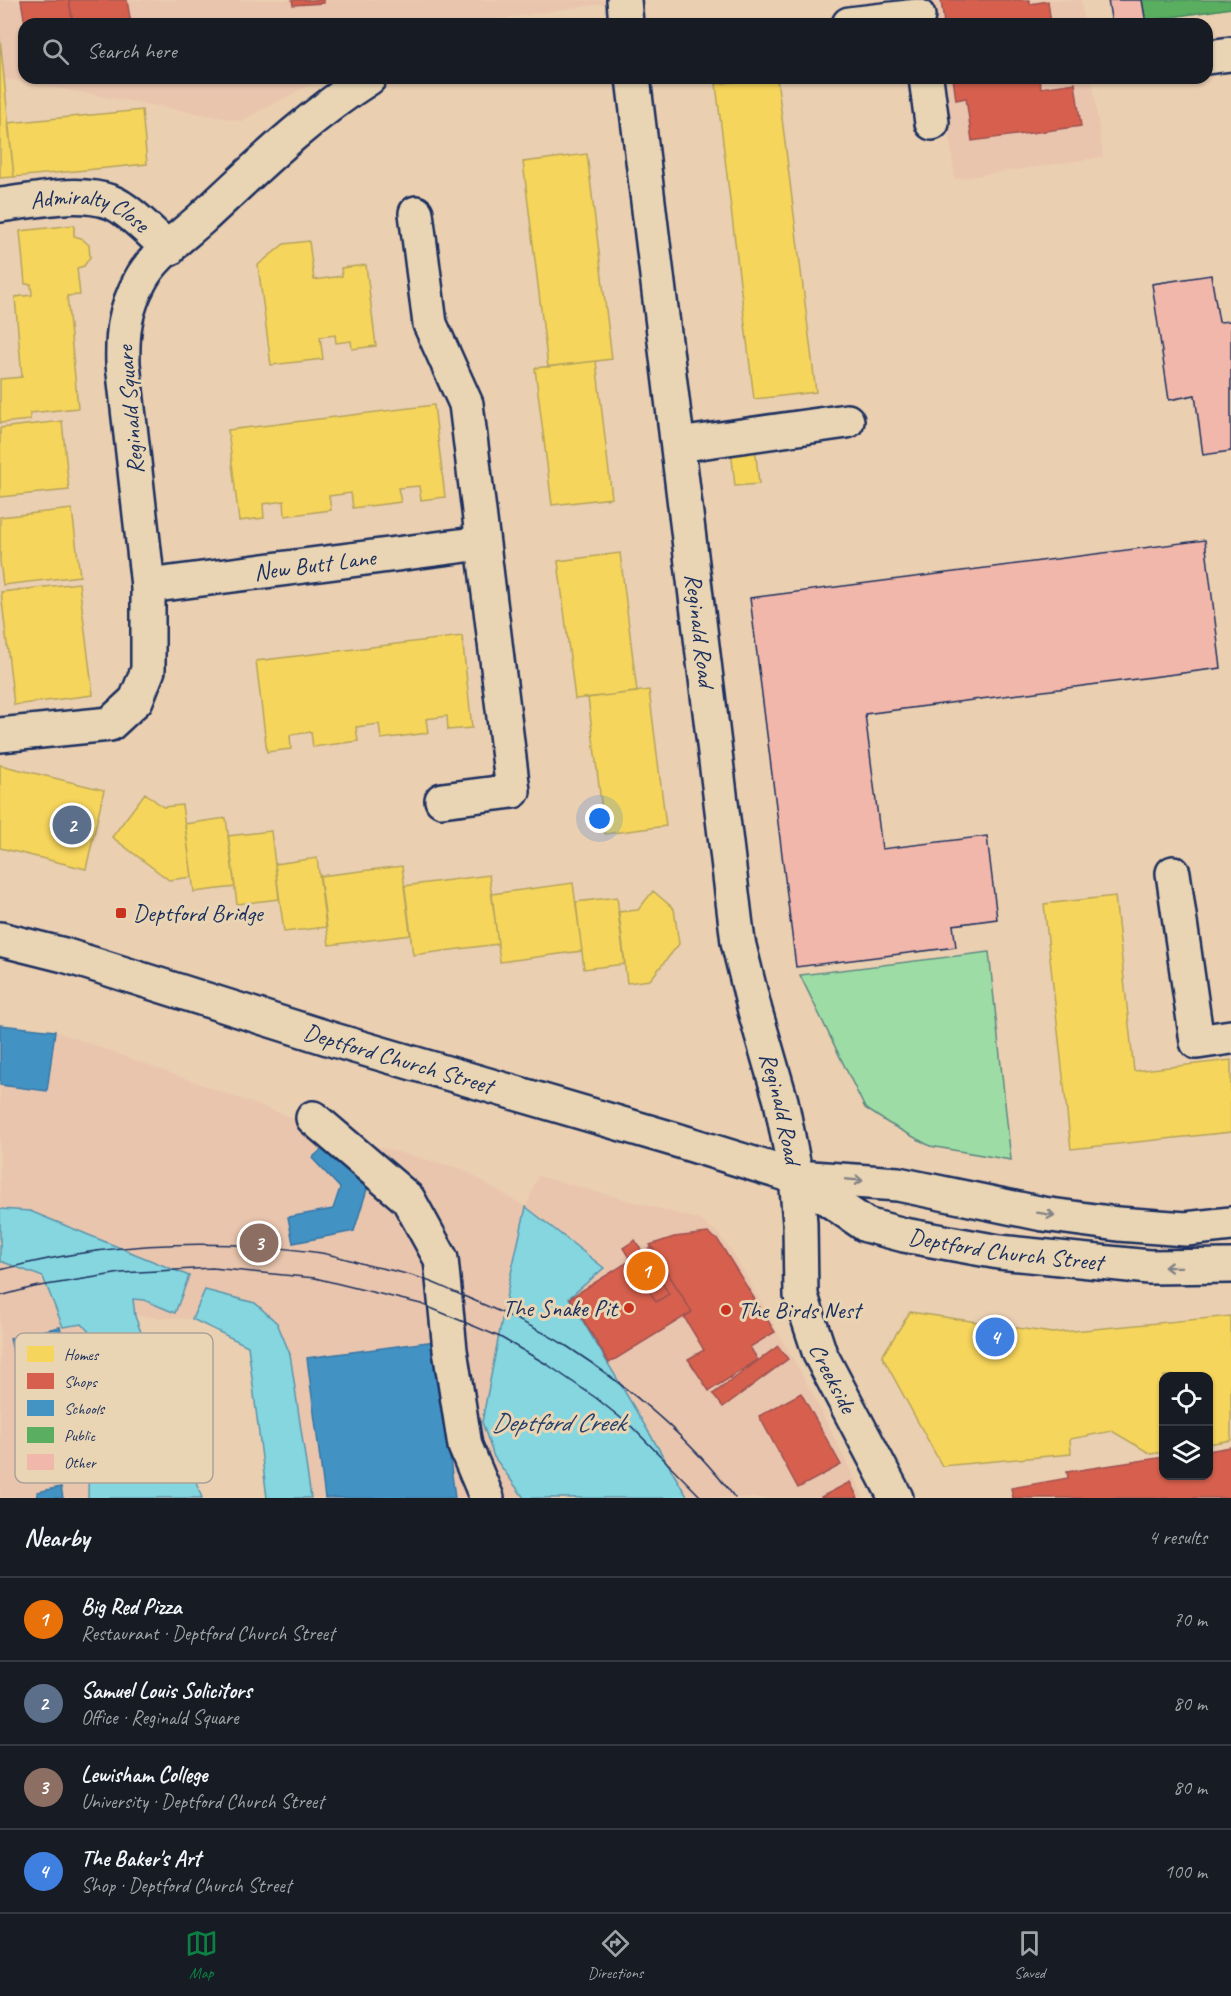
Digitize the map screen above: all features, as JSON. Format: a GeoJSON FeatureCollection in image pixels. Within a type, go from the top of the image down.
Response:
{"type":"FeatureCollection","features":[{"type":"Feature","properties":{"kind":"street"},"geometry":{"type":"LineString","coordinates":[[624,0],[626,18]]}},
{"type":"Feature","properties":{"kind":"street"},"geometry":{"type":"LineString","coordinates":[[887,18],[918,13]]}},
{"type":"Feature","properties":{"kind":"street"},"geometry":{"type":"LineString","coordinates":[[1213,56],[1231,54]]}},
{"type":"Feature","properties":{"kind":"street","name":"Reginald Square"},"geometry":{"type":"LineString","coordinates":[[0,735],[110,724],[136,700],[148,670],[148,586],[122,336],[128,306],[142,278],[168,249],[303,126],[339,97],[360,84]]}},
{"type":"Feature","properties":{"kind":"street","name":"Reginald Road"},"geometry":{"type":"LineString","coordinates":[[634,84],[738,942],[781,1101],[796,1177]]}},
{"type":"Feature","properties":{"kind":"street"},"geometry":{"type":"LineString","coordinates":[[927,84],[932,123]]}},
{"type":"Feature","properties":{"kind":"street","name":"Admiralty Close"},"geometry":{"type":"LineString","coordinates":[[0,205],[82,196],[112,202],[168,249]]}},
{"type":"Feature","properties":{"kind":"street"},"geometry":{"type":"LineString","coordinates":[[416,213],[430,324],[466,404],[513,791],[441,800]]}},
{"type":"Feature","properties":{"kind":"street"},"geometry":{"type":"LineString","coordinates":[[678,445],[847,421]]}},
{"type":"Feature","properties":{"kind":"street","name":"New Butt Lane"},"geometry":{"type":"LineString","coordinates":[[148,586],[482,543]]}},
{"type":"Feature","properties":{"kind":"street"},"geometry":{"type":"LineString","coordinates":[[1173,873],[1197,1042],[1231,1037]]}},
{"type":"Feature","properties":{"kind":"street","name":"Deptford Church Street"},"geometry":{"type":"LineString","coordinates":[[0,939],[64,955],[334,1040],[796,1177],[898,1184],[1043,1214],[1118,1224],[1186,1229],[1231,1224]]}},
{"type":"Feature","properties":{"kind":"street"},"geometry":{"type":"LineString","coordinates":[[313,1118],[408,1199],[441,1259],[450,1350],[465,1446],[487,1498]]}},
{"type":"Feature","properties":{"kind":"street","name":"Deptford Church Street"},"geometry":{"type":"LineString","coordinates":[[796,1177],[866,1225],[904,1235],[999,1252],[1137,1266],[1231,1266]]}},
{"type":"Feature","properties":{"kind":"street","name":"Creekside"},"geometry":{"type":"LineString","coordinates":[[796,1177],[800,1224],[801,1296],[820,1354],[896,1498]]}},
{"type":"Feature","properties":{"kind":"shaded area"},"geometry":{"type":"Polygon","coordinates":[[[0,0],[629,0],[505,18],[18,18],[18,81],[0,78],[0,0]]]}},
{"type":"Feature","properties":{"kind":"shaded area"},"geometry":{"type":"Polygon","coordinates":[[[931,0],[1081,0],[1083,18],[933,18],[931,0]]]}},
{"type":"Feature","properties":{"kind":"shaded area"},"geometry":{"type":"Polygon","coordinates":[[[34,84],[311,84],[241,121],[34,84]]]}},
{"type":"Feature","properties":{"kind":"shaded area"},"geometry":{"type":"Polygon","coordinates":[[[943,84],[1093,84],[1103,157],[955,179],[943,84]]]}},
{"type":"Feature","properties":{"kind":"shaded area"},"geometry":{"type":"Polygon","coordinates":[[[0,1025],[55,1031],[356,1141],[462,1169],[526,1207],[494,1457],[524,1498],[311,1498],[290,1354],[277,1324],[135,1316],[93,1333],[15,1333],[15,1483],[88,1483],[88,1498],[0,1498],[0,1025]]]}},
{"type":"Feature","properties":{"kind":"shaded area"},"geometry":{"type":"Polygon","coordinates":[[[538,1176],[698,1219],[717,1232],[733,1253],[811,1391],[864,1498],[688,1498],[568,1298],[603,1268],[526,1207],[538,1176]]]}},
{"type":"Feature","properties":{"kind":"green space"},"geometry":{"type":"Polygon","coordinates":[[[989,952],[1011,1160],[930,1146],[865,1108],[800,975],[989,952]]]}},
{"type":"Feature","properties":{"kind":"water","name":"Deptford Creek"},"geometry":{"type":"Polygon","coordinates":[[[526,1207],[604,1268],[569,1298],[688,1498],[524,1498],[494,1457],[482,1422],[526,1207]]]}},
{"type":"Feature","properties":{"kind":"water"},"geometry":{"type":"Polygon","coordinates":[[[0,1209],[30,1211],[189,1276],[175,1313],[144,1300],[133,1299],[135,1316],[141,1333],[90,1333],[82,1324],[63,1327],[43,1277],[0,1262],[0,1209]]]}},
{"type":"Feature","properties":{"kind":"water"},"geometry":{"type":"Polygon","coordinates":[[[205,1290],[255,1303],[277,1323],[290,1354],[311,1498],[267,1498],[248,1346],[192,1319],[205,1290]]]}},
{"type":"Feature","properties":{"kind":"water"},"geometry":{"type":"Polygon","coordinates":[[[88,1483],[196,1483],[202,1498],[88,1498],[88,1483]]]}},
{"type":"Feature","properties":{"kind":"building: Homes"},"geometry":{"type":"Polygon","coordinates":[[[0,38],[14,177],[0,178],[0,38]]]}},
{"type":"Feature","properties":{"kind":"building: Homes"},"geometry":{"type":"Polygon","coordinates":[[[716,84],[778,84],[816,392],[754,399],[716,84]]]}},
{"type":"Feature","properties":{"kind":"building: Homes"},"geometry":{"type":"Polygon","coordinates":[[[142,110],[147,164],[14,177],[8,123],[142,110]]]}},
{"type":"Feature","properties":{"kind":"building: Homes"},"geometry":{"type":"Polygon","coordinates":[[[587,154],[612,359],[548,367],[523,162],[587,154]]]}},
{"type":"Feature","properties":{"kind":"building: Homes"},"geometry":{"type":"Polygon","coordinates":[[[74,225],[74,236],[81,238],[89,245],[90,257],[84,266],[77,268],[80,295],[67,296],[78,408],[30,413],[30,420],[0,423],[0,379],[22,377],[15,297],[32,295],[31,284],[25,284],[20,231],[74,225]]]}},
{"type":"Feature","properties":{"kind":"building: Homes"},"geometry":{"type":"Polygon","coordinates":[[[309,241],[314,280],[342,276],[341,268],[366,265],[376,346],[352,349],[351,341],[336,343],[335,335],[320,337],[323,359],[271,365],[258,265],[284,244],[309,241]]]}},
{"type":"Feature","properties":{"kind":"building: Homes"},"geometry":{"type":"Polygon","coordinates":[[[596,361],[612,498],[552,505],[535,368],[596,361]]]}},
{"type":"Feature","properties":{"kind":"building: Homes"},"geometry":{"type":"Polygon","coordinates":[[[434,405],[445,497],[421,500],[419,486],[398,488],[401,502],[353,508],[351,493],[329,496],[331,510],[285,516],[284,501],[263,504],[264,518],[239,521],[228,430],[434,405]]]}},
{"type":"Feature","properties":{"kind":"building: Homes"},"geometry":{"type":"Polygon","coordinates":[[[62,421],[69,490],[0,497],[0,428],[62,421]]]}},
{"type":"Feature","properties":{"kind":"building: Homes"},"geometry":{"type":"Polygon","coordinates":[[[755,446],[759,484],[735,486],[731,449],[755,446]]]}},
{"type":"Feature","properties":{"kind":"building: Homes"},"geometry":{"type":"Polygon","coordinates":[[[72,509],[80,576],[3,585],[0,561],[0,517],[72,509]]]}},
{"type":"Feature","properties":{"kind":"building: Homes"},"geometry":{"type":"Polygon","coordinates":[[[620,553],[637,692],[575,699],[558,561],[620,553]]]}},
{"type":"Feature","properties":{"kind":"building: Homes"},"geometry":{"type":"Polygon","coordinates":[[[79,583],[93,695],[14,705],[1,592],[79,583]]]}},
{"type":"Feature","properties":{"kind":"building: Homes"},"geometry":{"type":"Polygon","coordinates":[[[462,636],[472,728],[448,730],[447,716],[426,719],[428,733],[381,739],[379,724],[356,727],[358,741],[313,747],[311,732],[290,735],[291,749],[267,752],[256,661],[462,636]]]}},
{"type":"Feature","properties":{"kind":"building: Homes"},"geometry":{"type":"Polygon","coordinates":[[[649,690],[666,826],[605,834],[588,698],[649,690]]]}},
{"type":"Feature","properties":{"kind":"building: Homes"},"geometry":{"type":"Polygon","coordinates":[[[0,765],[104,790],[86,869],[0,848],[0,765]]]}},
{"type":"Feature","properties":{"kind":"building: Homes"},"geometry":{"type":"Polygon","coordinates":[[[145,793],[163,807],[182,805],[192,877],[169,880],[112,837],[145,793]]]}},
{"type":"Feature","properties":{"kind":"building: Homes"},"geometry":{"type":"Polygon","coordinates":[[[226,818],[235,887],[194,892],[185,824],[226,818]]]}},
{"type":"Feature","properties":{"kind":"building: Homes"},"geometry":{"type":"Polygon","coordinates":[[[271,831],[279,899],[237,904],[228,836],[271,831]]]}},
{"type":"Feature","properties":{"kind":"building: Homes"},"geometry":{"type":"Polygon","coordinates":[[[317,858],[326,927],[284,932],[275,864],[317,858]]]}},
{"type":"Feature","properties":{"kind":"building: Homes"},"geometry":{"type":"Polygon","coordinates":[[[402,866],[411,935],[329,945],[320,876],[402,866]]]}},
{"type":"Feature","properties":{"kind":"building: Homes"},"geometry":{"type":"Polygon","coordinates":[[[489,875],[498,944],[413,955],[404,886],[489,875]]]}},
{"type":"Feature","properties":{"kind":"building: Homes"},"geometry":{"type":"Polygon","coordinates":[[[573,883],[582,951],[500,962],[492,894],[573,883]]]}},
{"type":"Feature","properties":{"kind":"building: Homes"},"geometry":{"type":"Polygon","coordinates":[[[653,891],[674,909],[679,944],[650,980],[627,983],[618,912],[638,910],[653,891]]]}},
{"type":"Feature","properties":{"kind":"building: Homes"},"geometry":{"type":"Polygon","coordinates":[[[1115,896],[1134,1071],[1231,1060],[1231,1132],[1071,1149],[1044,904],[1115,896]]]}},
{"type":"Feature","properties":{"kind":"building: Homes"},"geometry":{"type":"Polygon","coordinates":[[[617,897],[625,964],[584,969],[576,902],[617,897]]]}},
{"type":"Feature","properties":{"kind":"building: Homes"},"geometry":{"type":"Polygon","coordinates":[[[910,1312],[1052,1333],[1231,1316],[1231,1440],[1213,1443],[1213,1372],[1159,1372],[1159,1453],[1151,1454],[1112,1431],[1070,1439],[1071,1454],[942,1466],[882,1356],[910,1312]]]}},
{"type":"Feature","properties":{"kind":"building: Shops"},"geometry":{"type":"Polygon","coordinates":[[[21,0],[69,0],[72,18],[24,18],[21,0]]]}},
{"type":"Feature","properties":{"kind":"building: Shops"},"geometry":{"type":"Polygon","coordinates":[[[69,0],[127,0],[130,18],[72,18],[69,0]]]}},
{"type":"Feature","properties":{"kind":"building: Shops"},"geometry":{"type":"Polygon","coordinates":[[[292,0],[324,0],[324,3],[293,5],[292,0]]]}},
{"type":"Feature","properties":{"kind":"building: Shops"},"geometry":{"type":"Polygon","coordinates":[[[941,0],[1030,0],[1030,4],[1048,1],[1050,18],[943,18],[941,0]]]}},
{"type":"Feature","properties":{"kind":"building: Shops"},"geometry":{"type":"Polygon","coordinates":[[[954,84],[1041,84],[1041,88],[1075,84],[1081,126],[972,141],[966,98],[956,100],[954,84]]]}},
{"type":"Feature","properties":{"kind":"building: Shops","name":"The Birds Nest"},"geometry":{"type":"Polygon","coordinates":[[[708,1233],[718,1240],[775,1332],[750,1347],[758,1360],[709,1391],[688,1359],[704,1350],[684,1317],[692,1312],[650,1245],[674,1237],[708,1233]]]}},
{"type":"Feature","properties":{"kind":"building: Shops"},"geometry":{"type":"Polygon","coordinates":[[[635,1240],[669,1294],[656,1302],[623,1248],[635,1240]]]}},
{"type":"Feature","properties":{"kind":"building: Shops"},"geometry":{"type":"Polygon","coordinates":[[[652,1247],[692,1312],[609,1363],[570,1298],[652,1247]]]}},
{"type":"Feature","properties":{"kind":"building: Shops"},"geometry":{"type":"Polygon","coordinates":[[[778,1346],[788,1359],[723,1407],[713,1394],[778,1346]]]}},
{"type":"Feature","properties":{"kind":"building: Shops"},"geometry":{"type":"Polygon","coordinates":[[[801,1393],[841,1465],[798,1488],[759,1416],[801,1393]]]}},
{"type":"Feature","properties":{"kind":"building: Shops"},"geometry":{"type":"Polygon","coordinates":[[[1231,1447],[1231,1498],[1013,1498],[1011,1488],[1068,1478],[1067,1472],[1159,1458],[1159,1480],[1213,1480],[1213,1450],[1231,1447]]]}},
{"type":"Feature","properties":{"kind":"building: Shops"},"geometry":{"type":"Polygon","coordinates":[[[850,1482],[858,1498],[821,1498],[821,1497],[850,1482]]]}},
{"type":"Feature","properties":{"kind":"building: Schools"},"geometry":{"type":"Polygon","coordinates":[[[0,1025],[55,1031],[47,1091],[0,1085],[0,1025]]]}},
{"type":"Feature","properties":{"kind":"building: Schools"},"geometry":{"type":"Polygon","coordinates":[[[331,1141],[369,1183],[354,1231],[293,1243],[288,1217],[333,1209],[340,1188],[312,1158],[331,1141]]]}},
{"type":"Feature","properties":{"kind":"building: Schools"},"geometry":{"type":"Polygon","coordinates":[[[60,1327],[61,1333],[33,1333],[60,1327]]]}},
{"type":"Feature","properties":{"kind":"building: Schools"},"geometry":{"type":"Polygon","coordinates":[[[15,1337],[15,1360],[10,1338],[15,1337]]]}},
{"type":"Feature","properties":{"kind":"building: Schools"},"geometry":{"type":"Polygon","coordinates":[[[435,1341],[455,1498],[325,1498],[307,1358],[435,1341]]]}},
{"type":"Feature","properties":{"kind":"building: Schools"},"geometry":{"type":"Polygon","coordinates":[[[61,1487],[63,1498],[38,1498],[37,1492],[61,1487]]]}},
{"type":"Feature","properties":{"kind":"building: Public"},"geometry":{"type":"Polygon","coordinates":[[[1142,0],[1231,0],[1231,8],[1166,18],[1145,18],[1142,0]]]}},
{"type":"Feature","properties":{"kind":"building: Other"},"geometry":{"type":"Polygon","coordinates":[[[1108,0],[1142,0],[1145,18],[1111,18],[1108,0]]]}},
{"type":"Feature","properties":{"kind":"building: Other"},"geometry":{"type":"Polygon","coordinates":[[[1211,275],[1219,322],[1231,321],[1231,451],[1203,455],[1195,395],[1169,400],[1152,284],[1211,275]]]}},
{"type":"Feature","properties":{"kind":"building: Other"},"geometry":{"type":"Polygon","coordinates":[[[1205,540],[1221,668],[865,714],[882,849],[987,836],[997,919],[953,925],[956,947],[796,967],[750,598],[1205,540]]]}},
{"type":"Feature","properties":{"kind":"tram line"},"geometry":{"type":"LineString","coordinates":[[0,1270],[77,1254],[196,1244],[235,1245],[321,1253],[414,1276],[531,1326],[591,1362],[658,1415],[699,1455],[735,1498]]}},
{"type":"Feature","properties":{"kind":"tram line"},"geometry":{"type":"LineString","coordinates":[[0,1296],[34,1287],[121,1273],[212,1268],[315,1278],[421,1304],[500,1337],[548,1365],[596,1398],[632,1427],[702,1498]]}},
{"type":"Feature","properties":{"kind":"place","name":"Samuel Louis Solicitors"},"geometry":{"type":"Point","coordinates":[72,825]}},
{"type":"Feature","properties":{"kind":"place","name":"Deptford Bridge"},"geometry":{"type":"Point","coordinates":[121,913]}},
{"type":"Feature","properties":{"kind":"place","name":"Lewisham College"},"geometry":{"type":"Point","coordinates":[259,1243]}},
{"type":"Feature","properties":{"kind":"place","name":"Big Red Pizza"},"geometry":{"type":"Point","coordinates":[646,1271]}},
{"type":"Feature","properties":{"kind":"place","name":"The Snake Pit"},"geometry":{"type":"Point","coordinates":[629,1308]}},
{"type":"Feature","properties":{"kind":"place","name":"The Birds Nest"},"geometry":{"type":"Point","coordinates":[726,1310]}},
{"type":"Feature","properties":{"kind":"place","name":"The Baker's Art"},"geometry":{"type":"Point","coordinates":[995,1337]}}]}
